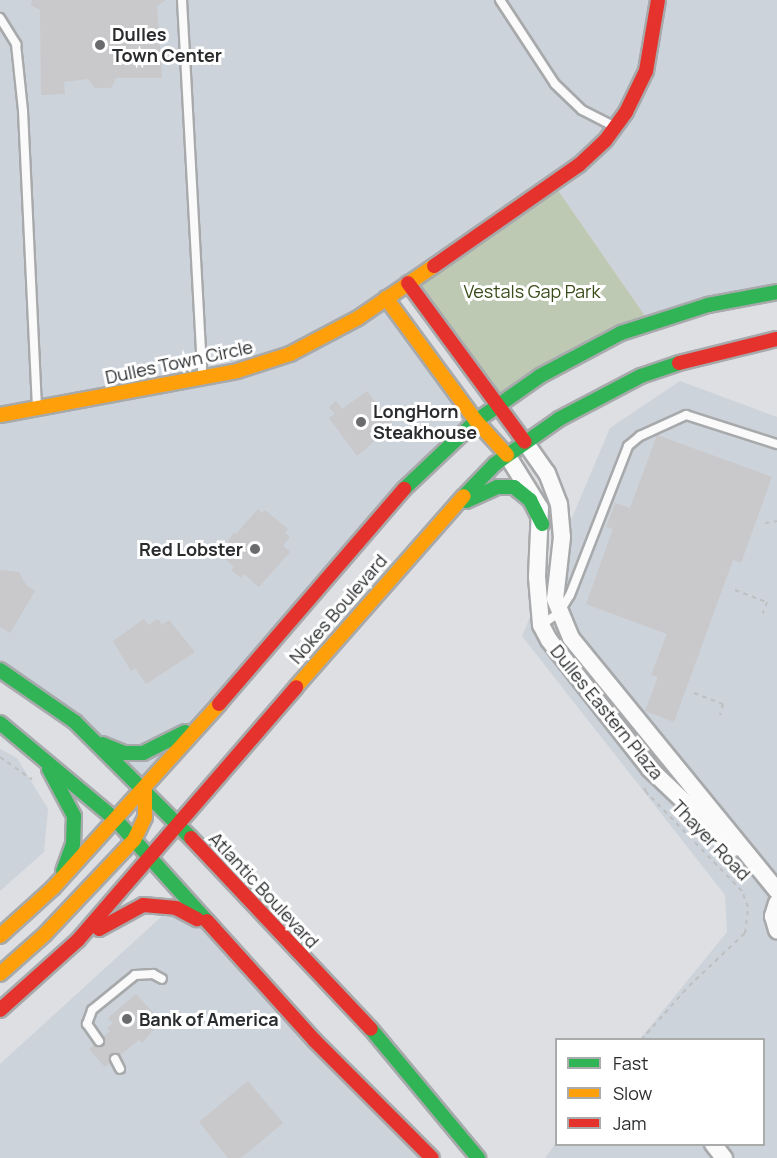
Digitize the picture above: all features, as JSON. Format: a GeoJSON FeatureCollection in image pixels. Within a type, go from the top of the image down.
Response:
{"type":"FeatureCollection","features":[{"type":"Feature","properties":{"kind":"main road","name":"Dulles Town Circle"},"geometry":{"type":"LineString","coordinates":[[0,415],[202,378],[290,354],[328,336],[579,165],[616,127],[646,71],[655,36],[658,0]]}},
{"type":"Feature","properties":{"kind":"main road"},"geometry":{"type":"LineString","coordinates":[[408,283],[525,442]]}},
{"type":"Feature","properties":{"kind":"main road","name":"Nokes Boulevard"},"geometry":{"type":"LineString","coordinates":[[0,936],[52,888],[145,790],[400,494],[476,421],[497,404],[566,360],[621,333],[708,304],[777,292]]}},
{"type":"Feature","properties":{"kind":"main road"},"geometry":{"type":"LineString","coordinates":[[386,298],[476,421],[507,455]]}},
{"type":"Feature","properties":{"kind":"main road","name":"Nokes Boulevard"},"geometry":{"type":"LineString","coordinates":[[0,1010],[58,962],[150,859],[448,510],[507,455],[559,419],[641,376],[699,356],[777,339]]}},
{"type":"Feature","properties":{"kind":"main road"},"geometry":{"type":"LineString","coordinates":[[448,510],[487,490],[514,487],[530,500],[542,524]]}},
{"type":"Feature","properties":{"kind":"main road","name":"Atlantic Boulevard"},"geometry":{"type":"LineString","coordinates":[[0,670],[97,742],[145,790],[372,1030],[478,1158]]}},
{"type":"Feature","properties":{"kind":"main road"},"geometry":{"type":"LineString","coordinates":[[97,742],[114,751],[143,753],[166,745],[204,720]]}},
{"type":"Feature","properties":{"kind":"main road"},"geometry":{"type":"LineString","coordinates":[[0,723],[39,753],[116,820],[213,931],[432,1158]]}},
{"type":"Feature","properties":{"kind":"main road"},"geometry":{"type":"LineString","coordinates":[[39,753],[74,816],[69,859],[52,888]]}},
{"type":"Feature","properties":{"kind":"main road"},"geometry":{"type":"LineString","coordinates":[[0,974],[66,913],[134,840],[145,817],[145,790]]}},
{"type":"Feature","properties":{"kind":"main road"},"geometry":{"type":"LineString","coordinates":[[58,962],[118,915],[143,905],[186,911],[213,931]]}},
{"type":"Feature","properties":{"kind":"street","name":"Dulles Eastern Plaza"},"geometry":{"type":"LineString","coordinates":[[525,442],[547,472],[559,504],[562,537],[555,599],[559,613],[583,655],[741,842],[758,869]]}},
{"type":"Feature","properties":{"kind":"street","name":"Dulles Eastern Plaza"},"geometry":{"type":"LineString","coordinates":[[507,455],[535,496],[542,524],[537,577],[541,625],[560,658],[650,769],[758,869],[777,891]]}},
{"type":"Feature","properties":{"kind":"street"},"geometry":{"type":"LineString","coordinates":[[777,903],[773,916],[777,930]]}},
{"type":"Feature","properties":{"kind":"street"},"geometry":{"type":"LineString","coordinates":[[715,1146],[724,1158]]}},
{"type":"Feature","properties":{"kind":"lane"},"geometry":{"type":"LineString","coordinates":[[182,0],[202,378]]}},
{"type":"Feature","properties":{"kind":"lane"},"geometry":{"type":"LineString","coordinates":[[500,0],[555,84],[582,110],[616,127]]}},
{"type":"Feature","properties":{"kind":"lane"},"geometry":{"type":"LineString","coordinates":[[0,18],[16,44],[23,111],[37,407]]}},
{"type":"Feature","properties":{"kind":"lane"},"geometry":{"type":"LineString","coordinates":[[541,625],[559,613],[570,596],[628,446],[640,436],[687,415],[777,444]]}},
{"type":"Feature","properties":{"kind":"lane"},"geometry":{"type":"LineString","coordinates":[[99,1041],[87,1024],[92,1010],[135,975],[153,974],[162,980]]}},
{"type":"Feature","properties":{"kind":"lane"},"geometry":{"type":"LineString","coordinates":[[115,1059],[120,1069]]}},
{"type":"Feature","properties":{"kind":"path"},"geometry":{"type":"LineString","coordinates":[[765,523],[777,521]]}},
{"type":"Feature","properties":{"kind":"path"},"geometry":{"type":"LineString","coordinates":[[735,590],[767,602],[763,613]]}},
{"type":"Feature","properties":{"kind":"path"},"geometry":{"type":"LineString","coordinates":[[694,693],[723,704],[720,715]]}},
{"type":"Feature","properties":{"kind":"path"},"geometry":{"type":"LineString","coordinates":[[0,757],[40,785]]}},
{"type":"Feature","properties":{"kind":"path","name":"Thayer Road"},"geometry":{"type":"LineString","coordinates":[[643,1038],[689,986],[733,949],[745,933],[748,919],[742,891],[646,792],[641,779],[650,769]]}},
{"type":"Feature","properties":{"kind":"shaded area","name":"Dulles Town Center"},"geometry":{"type":"Polygon","coordinates":[[[0,0],[777,0],[777,292],[650,323],[553,183],[387,298],[476,421],[145,790],[0,670],[0,0]]]}},
{"type":"Feature","properties":{"kind":"shaded area"},"geometry":{"type":"Polygon","coordinates":[[[680,381],[777,417],[777,1158],[545,1158],[555,1144],[765,1146],[765,1038],[641,1038],[727,932],[725,895],[522,636],[610,428],[680,381]]]}},
{"type":"Feature","properties":{"kind":"shaded area"},"geometry":{"type":"Polygon","coordinates":[[[0,749],[17,758],[48,809],[44,852],[0,891],[0,749]]]}},
{"type":"Feature","properties":{"kind":"shaded area"},"geometry":{"type":"Polygon","coordinates":[[[183,897],[432,1158],[0,1158],[0,1064],[183,897]]]}},
{"type":"Feature","properties":{"kind":"green space","name":"Vestals Gap Park"},"geometry":{"type":"Polygon","coordinates":[[[553,183],[650,323],[497,404],[408,283],[553,183]]]}},
{"type":"Feature","properties":{"kind":"building","name":"Dulles Town Center"},"geometry":{"type":"Polygon","coordinates":[[[32,0],[166,0],[157,6],[162,78],[116,78],[111,88],[95,88],[88,79],[64,82],[65,94],[41,95],[40,10],[31,5],[32,0]]]}},
{"type":"Feature","properties":{"kind":"building","name":"LongHorn Steakhouse"},"geometry":{"type":"Polygon","coordinates":[[[367,391],[393,425],[357,456],[329,418],[335,414],[329,407],[336,401],[342,409],[367,391]]]}},
{"type":"Feature","properties":{"kind":"building"},"geometry":{"type":"Polygon","coordinates":[[[657,435],[772,477],[741,563],[733,560],[674,722],[645,711],[658,677],[651,675],[667,634],[586,604],[613,529],[606,527],[615,503],[630,508],[657,435]]]}},
{"type":"Feature","properties":{"kind":"building","name":"Red Lobster"},"geometry":{"type":"Polygon","coordinates":[[[258,509],[262,513],[265,510],[288,529],[285,533],[290,537],[283,546],[290,552],[259,587],[244,574],[241,578],[231,570],[234,567],[220,554],[234,532],[236,534],[258,509]]]}},
{"type":"Feature","properties":{"kind":"building"},"geometry":{"type":"Polygon","coordinates":[[[0,570],[19,572],[26,585],[35,591],[10,633],[0,627],[0,570]]]}},
{"type":"Feature","properties":{"kind":"building"},"geometry":{"type":"Polygon","coordinates":[[[144,619],[148,625],[158,619],[162,625],[169,620],[195,652],[146,684],[135,668],[131,671],[113,641],[144,619]]]}},
{"type":"Feature","properties":{"kind":"building"},"geometry":{"type":"Polygon","coordinates":[[[136,994],[161,1021],[142,1043],[139,1040],[105,1067],[89,1049],[110,1031],[107,1028],[113,1023],[108,1018],[136,994]]]}},
{"type":"Feature","properties":{"kind":"building"},"geometry":{"type":"Polygon","coordinates":[[[248,1081],[283,1123],[241,1158],[228,1158],[199,1122],[248,1081]]]}},
{"type":"Feature","properties":{"kind":"traffic: fast"},"geometry":{"type":"LineString","coordinates":[[404,489],[476,421],[540,376],[621,333],[708,305],[777,292]]}},
{"type":"Feature","properties":{"kind":"traffic: fast"},"geometry":{"type":"LineString","coordinates":[[464,496],[495,464],[559,419],[641,376],[679,363]]}},
{"type":"Feature","properties":{"kind":"traffic: fast"},"geometry":{"type":"LineString","coordinates":[[466,501],[497,487],[514,487],[530,500],[542,524]]}},
{"type":"Feature","properties":{"kind":"traffic: fast"},"geometry":{"type":"LineString","coordinates":[[0,670],[75,722],[191,838]]}},
{"type":"Feature","properties":{"kind":"traffic: fast"},"geometry":{"type":"LineString","coordinates":[[0,723],[116,820],[207,921]]}},
{"type":"Feature","properties":{"kind":"traffic: fast"},"geometry":{"type":"LineString","coordinates":[[102,744],[124,753],[143,753],[185,732]]}},
{"type":"Feature","properties":{"kind":"traffic: fast"},"geometry":{"type":"LineString","coordinates":[[49,769],[74,816],[73,844],[63,871]]}},
{"type":"Feature","properties":{"kind":"traffic: fast"},"geometry":{"type":"LineString","coordinates":[[371,1029],[478,1158]]}},
{"type":"Feature","properties":{"kind":"traffic: slow"},"geometry":{"type":"LineString","coordinates":[[0,415],[237,371],[290,354],[358,318],[434,266]]}},
{"type":"Feature","properties":{"kind":"traffic: slow"},"geometry":{"type":"LineString","coordinates":[[386,298],[476,421],[507,455]]}},
{"type":"Feature","properties":{"kind":"traffic: slow"},"geometry":{"type":"LineString","coordinates":[[296,687],[464,496]]}},
{"type":"Feature","properties":{"kind":"traffic: slow"},"geometry":{"type":"LineString","coordinates":[[0,936],[53,888],[219,704]]}},
{"type":"Feature","properties":{"kind":"traffic: slow"},"geometry":{"type":"LineString","coordinates":[[0,974],[45,934],[134,840],[145,817],[145,790]]}},
{"type":"Feature","properties":{"kind":"traffic: jam"},"geometry":{"type":"LineString","coordinates":[[434,266],[579,165],[605,141],[626,112],[646,71],[658,0]]}},
{"type":"Feature","properties":{"kind":"traffic: jam"},"geometry":{"type":"LineString","coordinates":[[408,283],[525,442]]}},
{"type":"Feature","properties":{"kind":"traffic: jam"},"geometry":{"type":"LineString","coordinates":[[679,363],[777,339]]}},
{"type":"Feature","properties":{"kind":"traffic: jam"},"geometry":{"type":"LineString","coordinates":[[219,704],[404,489]]}},
{"type":"Feature","properties":{"kind":"traffic: jam"},"geometry":{"type":"LineString","coordinates":[[0,1010],[78,940],[296,687]]}},
{"type":"Feature","properties":{"kind":"traffic: jam"},"geometry":{"type":"LineString","coordinates":[[191,838],[371,1029]]}},
{"type":"Feature","properties":{"kind":"traffic: jam"},"geometry":{"type":"LineString","coordinates":[[99,929],[143,905],[176,908],[197,919]]}},
{"type":"Feature","properties":{"kind":"traffic: jam"},"geometry":{"type":"LineString","coordinates":[[207,921],[315,1041],[432,1158]]}},
{"type":"Feature","properties":{"kind":"place","name":"Dulles Town Center"},"geometry":{"type":"Point","coordinates":[100,45]}},
{"type":"Feature","properties":{"kind":"place","name":"LongHorn Steakhouse"},"geometry":{"type":"Point","coordinates":[361,422]}},
{"type":"Feature","properties":{"kind":"place","name":"Red Lobster"},"geometry":{"type":"Point","coordinates":[255,549]}},
{"type":"Feature","properties":{"kind":"place","name":"Bank of America"},"geometry":{"type":"Point","coordinates":[127,1019]}}]}
